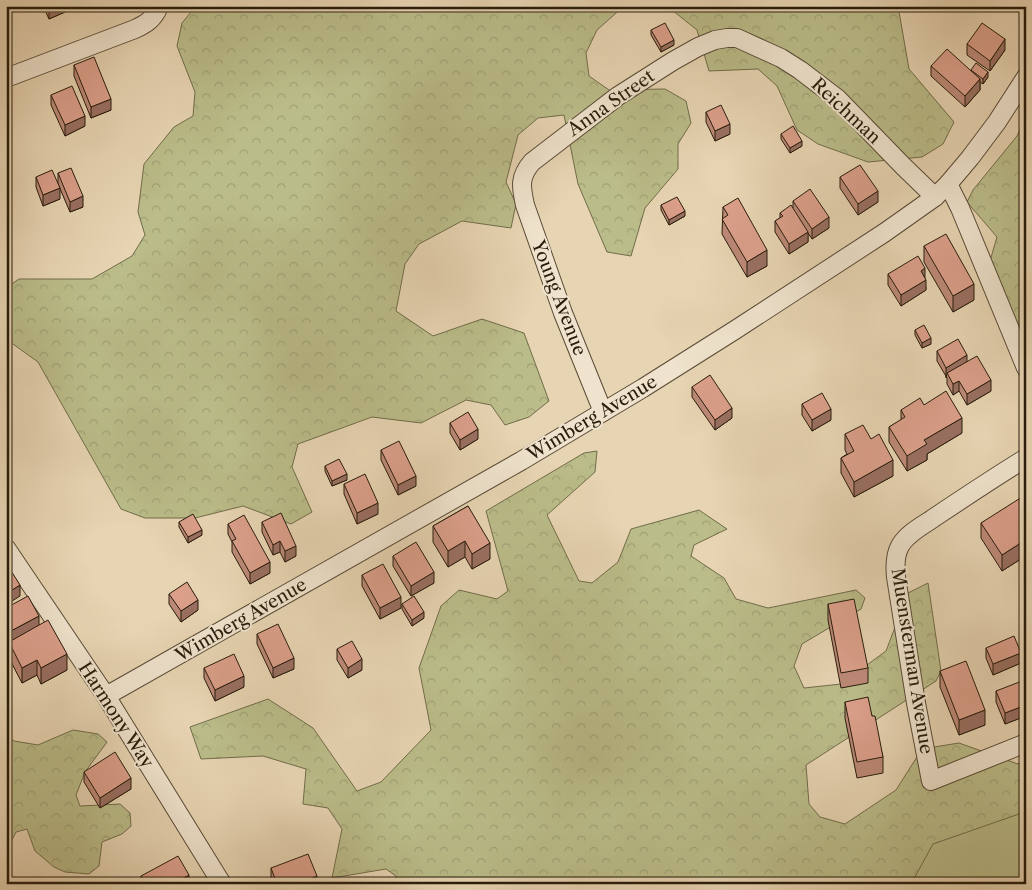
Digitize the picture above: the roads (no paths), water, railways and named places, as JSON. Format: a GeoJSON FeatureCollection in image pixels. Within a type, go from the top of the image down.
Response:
{"type":"FeatureCollection","features":[{"type":"Feature","properties":{"kind":"street"},"geometry":{"type":"LineString","coordinates":[[6,78],[147,24],[158,6]]}},
{"type":"Feature","properties":{"kind":"street","name":"Reichman"},"geometry":{"type":"LineString","coordinates":[[715,40],[737,38],[781,58],[800,70],[838,99],[935,197]]}},
{"type":"Feature","properties":{"kind":"street","name":"Anna Street"},"geometry":{"type":"LineString","coordinates":[[521,183],[526,168],[532,162],[618,96],[672,61],[715,40]]}},
{"type":"Feature","properties":{"kind":"street","name":"Wimberg Avenue"},"geometry":{"type":"LineString","coordinates":[[106,696],[521,461],[735,330],[884,233],[935,197],[948,184],[997,122],[1026,76]]}},
{"type":"Feature","properties":{"kind":"street","name":"Young Avenue"},"geometry":{"type":"LineString","coordinates":[[521,183],[525,205],[560,304],[603,412]]}},
{"type":"Feature","properties":{"kind":"street"},"geometry":{"type":"LineString","coordinates":[[948,184],[960,208],[1026,368]]}},
{"type":"Feature","properties":{"kind":"street","name":"Muensterman Avenue"},"geometry":{"type":"LineString","coordinates":[[1026,458],[982,485],[912,533],[903,542],[897,553],[896,577],[930,781],[1026,742]]}},
{"type":"Feature","properties":{"kind":"street","name":"Harmony Way"},"geometry":{"type":"LineString","coordinates":[[6,548],[106,696],[222,884]]}}]}
